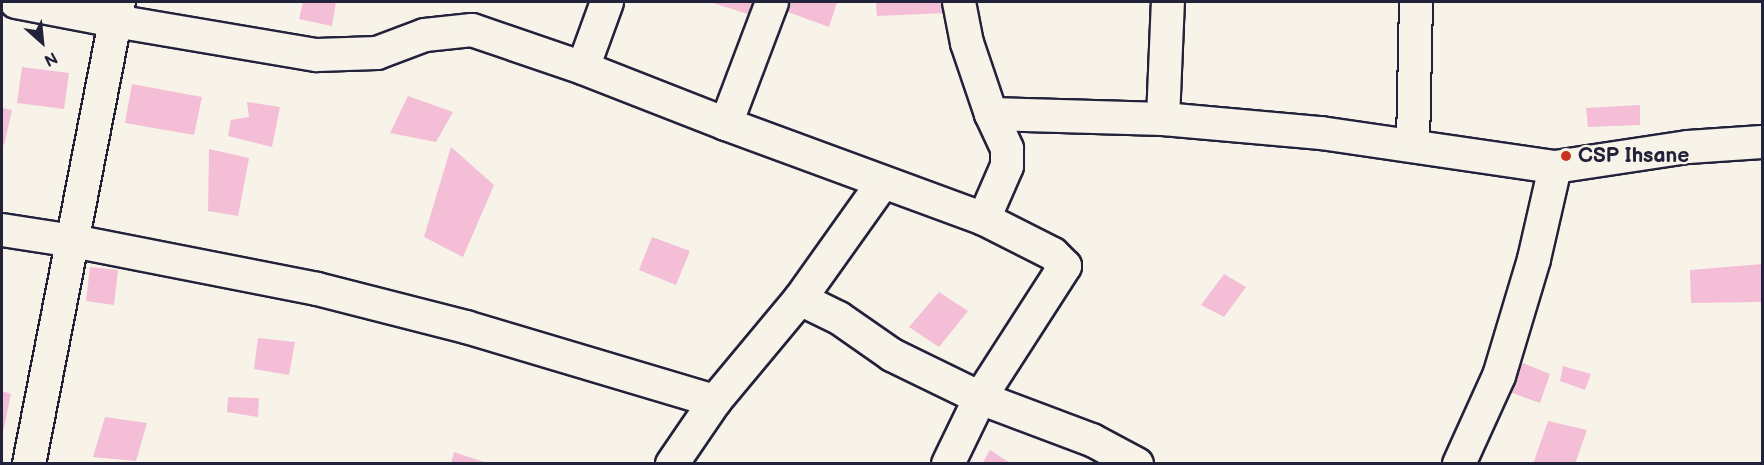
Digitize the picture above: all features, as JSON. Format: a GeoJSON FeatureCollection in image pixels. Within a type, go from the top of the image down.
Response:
{"type":"FeatureCollection","features":[{"type":"Feature","properties":{"kind":"street"},"geometry":{"type":"LineString","coordinates":[[16,2],[117,11],[317,54],[378,53],[425,35],[472,30],[583,68],[726,124],[984,219],[1053,254],[1065,266],[980,398],[948,464]]}},
{"type":"Feature","properties":{"kind":"street"},"geometry":{"type":"LineString","coordinates":[[583,68],[607,2]]}},
{"type":"Feature","properties":{"kind":"street"},"geometry":{"type":"LineString","coordinates":[[726,124],[772,2]]}},
{"type":"Feature","properties":{"kind":"street"},"geometry":{"type":"LineString","coordinates":[[959,2],[967,43],[991,114],[1007,149],[1007,166],[984,219]]}},
{"type":"Feature","properties":{"kind":"street"},"geometry":{"type":"LineString","coordinates":[[1163,119],[1168,2]]}},
{"type":"Feature","properties":{"kind":"street"},"geometry":{"type":"LineString","coordinates":[[1413,144],[1416,2]]}},
{"type":"Feature","properties":{"kind":"street"},"geometry":{"type":"LineString","coordinates":[[29,464],[117,11]]}},
{"type":"Feature","properties":{"kind":"street"},"geometry":{"type":"LineString","coordinates":[[991,114],[1163,119],[1413,144],[1555,167],[1688,147],[1762,141]]}},
{"type":"Feature","properties":{"kind":"street"},"geometry":{"type":"LineString","coordinates":[[1459,464],[1499,376],[1534,259],[1555,167]]}},
{"type":"Feature","properties":{"kind":"street"},"geometry":{"type":"LineString","coordinates":[[672,464],[715,401],[800,299],[883,182]]}},
{"type":"Feature","properties":{"kind":"street"},"geometry":{"type":"LineString","coordinates":[[2,230],[73,241],[317,289],[466,327],[715,401]]}},
{"type":"Feature","properties":{"kind":"street"},"geometry":{"type":"LineString","coordinates":[[800,299],[839,318],[892,355],[980,398],[1092,440],[1137,464]]}},
{"type":"Feature","properties":{"kind":"building"},"geometry":{"type":"Polygon","coordinates":[[[303,2],[336,2],[332,26],[299,19],[303,2]]]}},
{"type":"Feature","properties":{"kind":"building"},"geometry":{"type":"Polygon","coordinates":[[[710,2],[757,2],[754,16],[710,2]]]}},
{"type":"Feature","properties":{"kind":"building"},"geometry":{"type":"Polygon","coordinates":[[[792,2],[837,2],[829,27],[788,12],[792,2]]]}},
{"type":"Feature","properties":{"kind":"building"},"geometry":{"type":"Polygon","coordinates":[[[876,2],[945,2],[946,13],[877,16],[876,2]]]}},
{"type":"Feature","properties":{"kind":"building"},"geometry":{"type":"Polygon","coordinates":[[[22,67],[69,73],[64,109],[17,103],[22,67]]]}},
{"type":"Feature","properties":{"kind":"building"},"geometry":{"type":"Polygon","coordinates":[[[132,84],[202,97],[194,135],[125,123],[132,84]]]}},
{"type":"Feature","properties":{"kind":"building"},"geometry":{"type":"Polygon","coordinates":[[[408,96],[453,112],[436,142],[390,133],[408,96]]]}},
{"type":"Feature","properties":{"kind":"building"},"geometry":{"type":"Polygon","coordinates":[[[247,102],[280,107],[272,147],[228,136],[231,120],[249,117],[247,102]]]}},
{"type":"Feature","properties":{"kind":"building"},"geometry":{"type":"Polygon","coordinates":[[[1640,105],[1640,125],[1588,127],[1586,108],[1640,105]]]}},
{"type":"Feature","properties":{"kind":"building"},"geometry":{"type":"Polygon","coordinates":[[[2,108],[12,110],[4,145],[2,144],[2,108]]]}},
{"type":"Feature","properties":{"kind":"building"},"geometry":{"type":"Polygon","coordinates":[[[451,147],[494,185],[463,257],[424,237],[451,147]]]}},
{"type":"Feature","properties":{"kind":"building"},"geometry":{"type":"Polygon","coordinates":[[[209,149],[249,158],[238,216],[208,211],[209,149]]]}},
{"type":"Feature","properties":{"kind":"building"},"geometry":{"type":"Polygon","coordinates":[[[652,237],[690,251],[676,285],[639,270],[652,237]]]}},
{"type":"Feature","properties":{"kind":"building"},"geometry":{"type":"Polygon","coordinates":[[[1762,264],[1762,302],[1691,303],[1690,270],[1762,264]]]}},
{"type":"Feature","properties":{"kind":"building"},"geometry":{"type":"Polygon","coordinates":[[[90,267],[118,270],[114,305],[86,301],[90,267]]]}},
{"type":"Feature","properties":{"kind":"building"},"geometry":{"type":"Polygon","coordinates":[[[1224,274],[1246,287],[1224,317],[1201,305],[1224,274]]]}},
{"type":"Feature","properties":{"kind":"building"},"geometry":{"type":"Polygon","coordinates":[[[939,292],[968,311],[939,347],[909,327],[939,292]]]}},
{"type":"Feature","properties":{"kind":"building"},"geometry":{"type":"Polygon","coordinates":[[[258,338],[295,342],[289,375],[254,369],[258,338]]]}},
{"type":"Feature","properties":{"kind":"building"},"geometry":{"type":"Polygon","coordinates":[[[1515,360],[1550,374],[1540,403],[1507,391],[1515,360]]]}},
{"type":"Feature","properties":{"kind":"building"},"geometry":{"type":"Polygon","coordinates":[[[1563,366],[1591,374],[1585,390],[1560,381],[1563,366]]]}},
{"type":"Feature","properties":{"kind":"building"},"geometry":{"type":"Polygon","coordinates":[[[2,391],[11,394],[3,432],[2,432],[2,391]]]}},
{"type":"Feature","properties":{"kind":"building"},"geometry":{"type":"Polygon","coordinates":[[[228,397],[259,398],[258,417],[227,412],[228,397]]]}},
{"type":"Feature","properties":{"kind":"building"},"geometry":{"type":"Polygon","coordinates":[[[105,417],[147,423],[136,461],[93,457],[105,417]]]}},
{"type":"Feature","properties":{"kind":"building"},"geometry":{"type":"Polygon","coordinates":[[[1548,421],[1587,430],[1575,464],[1533,464],[1548,421]]]}},
{"type":"Feature","properties":{"kind":"building"},"geometry":{"type":"Polygon","coordinates":[[[990,450],[1012,464],[982,464],[990,450]]]}},
{"type":"Feature","properties":{"kind":"building"},"geometry":{"type":"Polygon","coordinates":[[[454,452],[487,463],[487,464],[451,464],[454,452]]]}},
{"type":"Feature","properties":{"kind":"place","name":"CSP Ihsane"},"geometry":{"type":"Point","coordinates":[1566,156]}}]}
